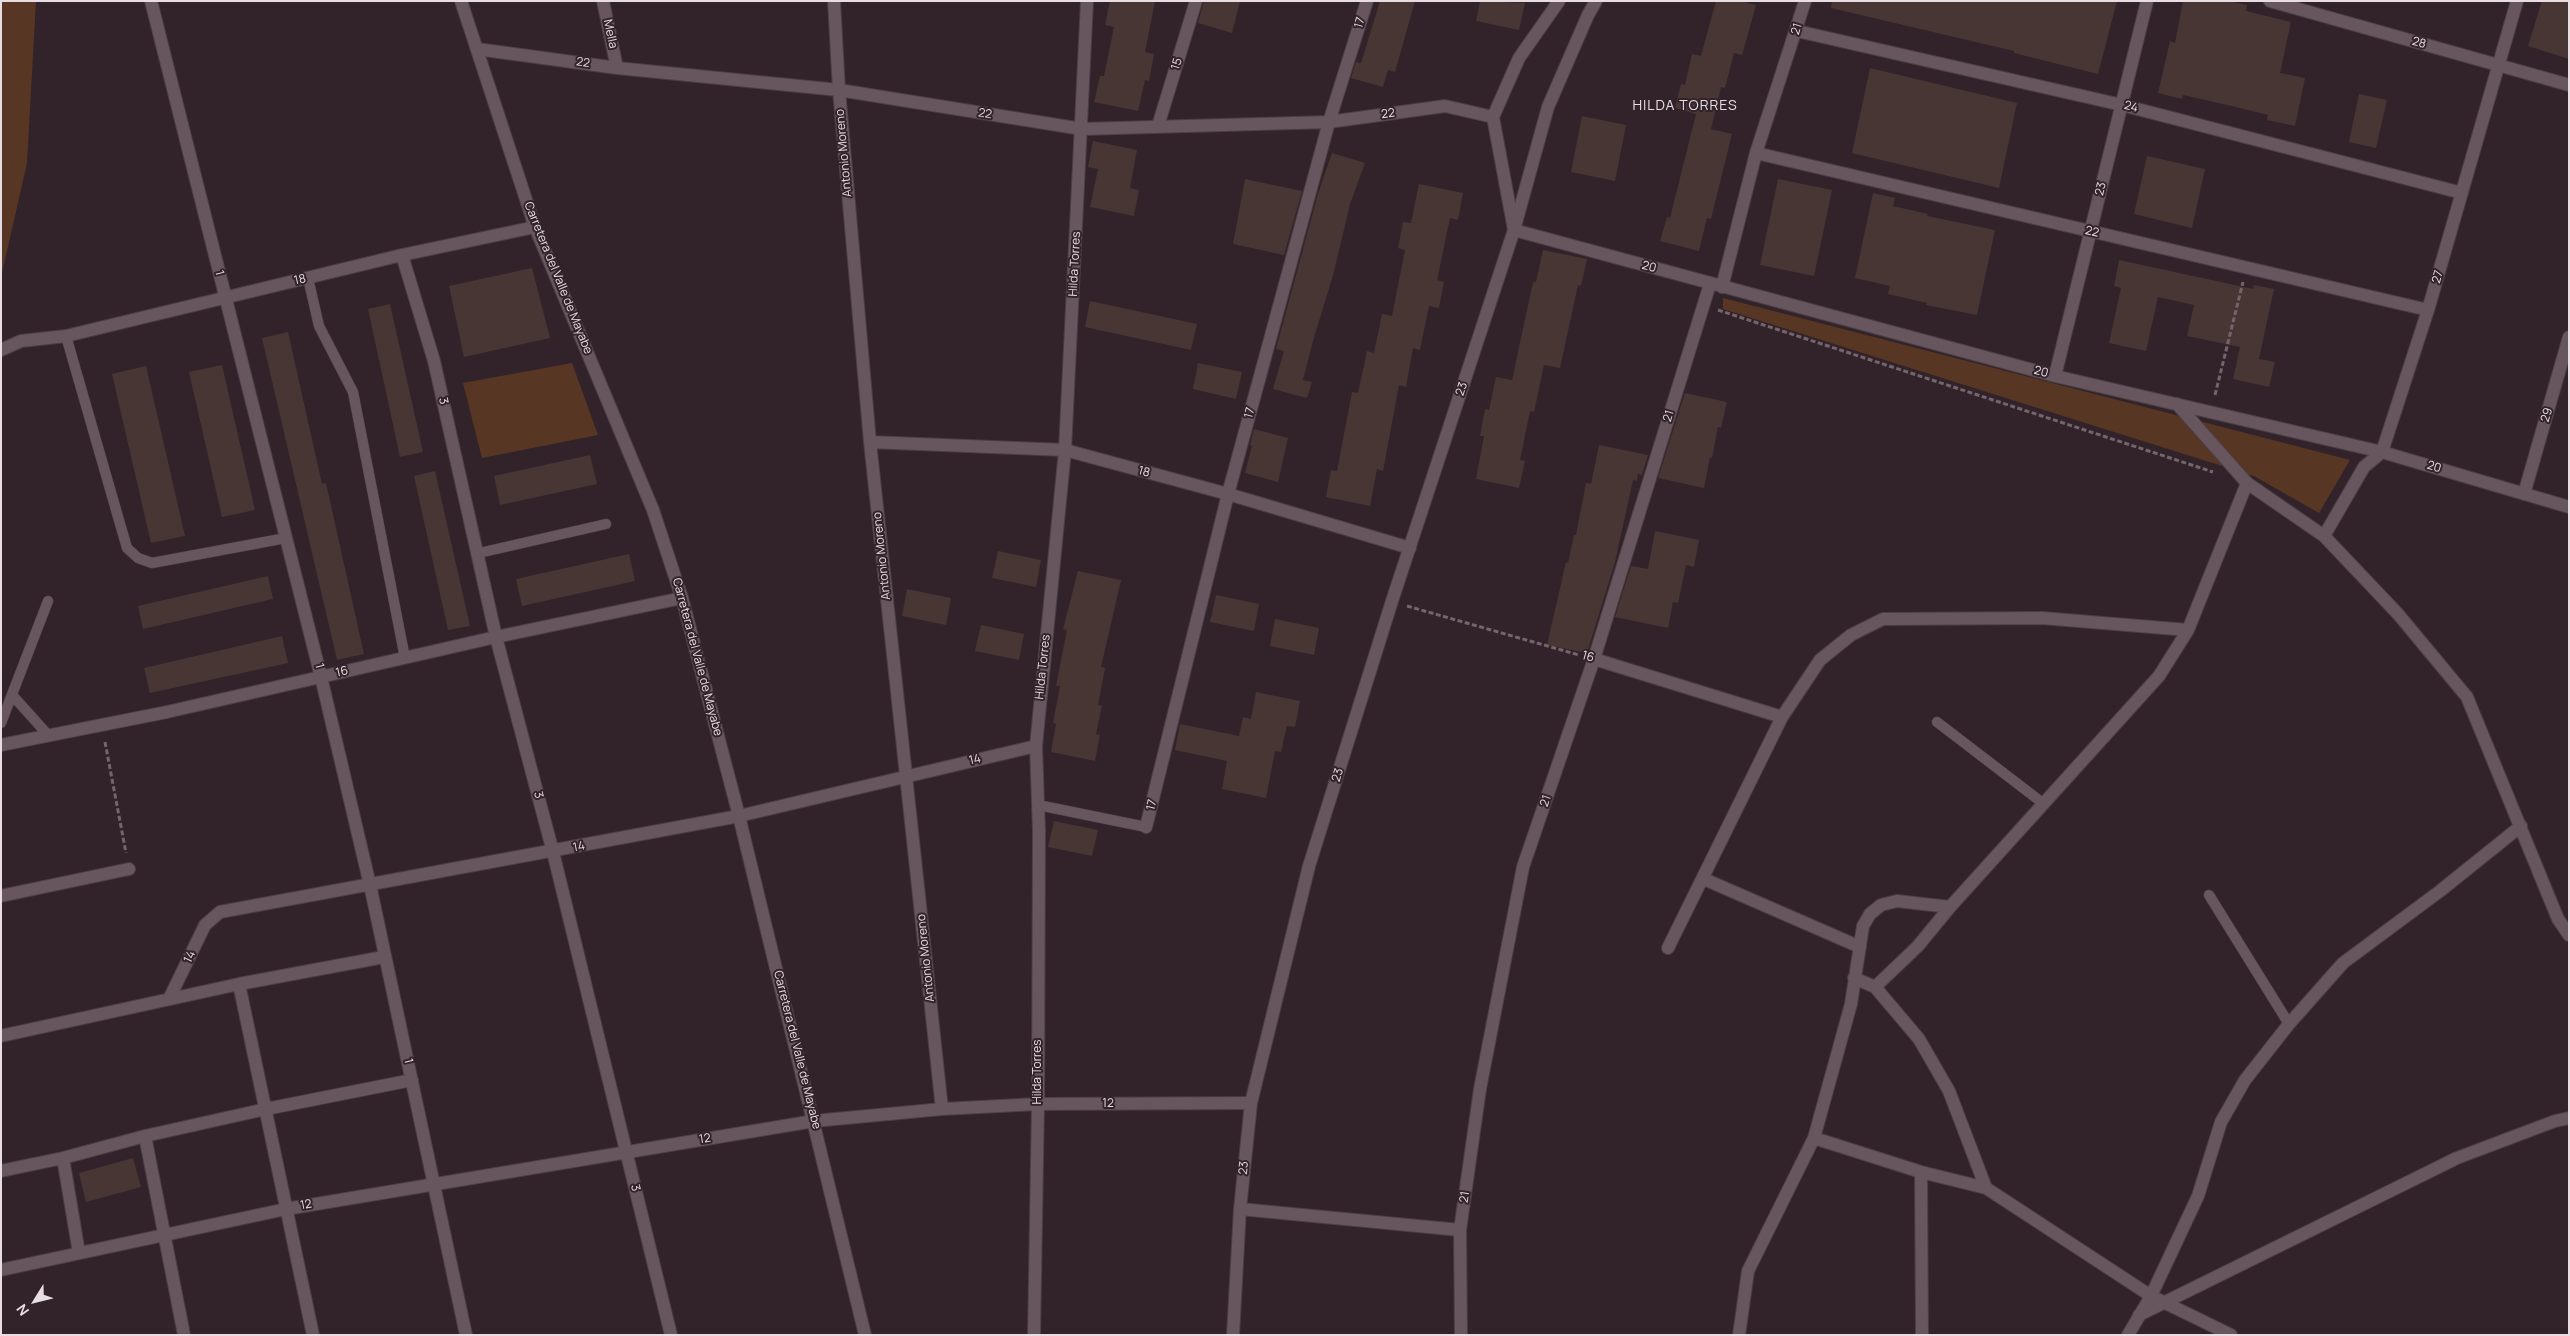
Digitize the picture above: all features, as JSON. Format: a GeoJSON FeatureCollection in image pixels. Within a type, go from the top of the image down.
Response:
{"type":"FeatureCollection","features":[{"type":"Feature","properties":{"kind":"street","name":"1"},"geometry":{"type":"LineString","coordinates":[[151,1],[321,677],[370,885],[466,1335]]}},
{"type":"Feature","properties":{"kind":"street","name":"Carretera del Valle de Mayabe"},"geometry":{"type":"LineString","coordinates":[[461,1],[535,227],[653,510],[682,598],[739,816],[866,1335]]}},
{"type":"Feature","properties":{"kind":"street","name":"Mella"},"geometry":{"type":"LineString","coordinates":[[603,1],[618,68]]}},
{"type":"Feature","properties":{"kind":"street","name":"Antonio Moreno"},"geometry":{"type":"LineString","coordinates":[[834,1],[839,90],[870,442],[942,1109]]}},
{"type":"Feature","properties":{"kind":"street","name":"Hilda Torres"},"geometry":{"type":"LineString","coordinates":[[1034,1335],[1038,1104],[1038,806],[1036,746],[1065,450],[1087,1]]}},
{"type":"Feature","properties":{"kind":"street","name":"15"},"geometry":{"type":"LineString","coordinates":[[1158,126],[1196,1]]}},
{"type":"Feature","properties":{"kind":"street","name":"17"},"geometry":{"type":"LineString","coordinates":[[1146,827],[1228,494],[1329,122],[1367,1]]}},
{"type":"Feature","properties":{"kind":"street"},"geometry":{"type":"LineString","coordinates":[[1493,117],[1519,58],[1559,1]]}},
{"type":"Feature","properties":{"kind":"street","name":"23"},"geometry":{"type":"LineString","coordinates":[[1233,1335],[1240,1209],[1251,1103],[1309,866],[1392,601],[1514,230],[1548,107],[1588,15],[1596,1]]}},
{"type":"Feature","properties":{"kind":"street","name":"21"},"geometry":{"type":"LineString","coordinates":[[1722,287],[1756,153],[1797,31],[1805,1]]}},
{"type":"Feature","properties":{"kind":"street","name":"23"},"geometry":{"type":"LineString","coordinates":[[2055,376],[2147,1]]}},
{"type":"Feature","properties":{"kind":"street","name":"28"},"geometry":{"type":"LineString","coordinates":[[2270,1],[2569,85]]}},
{"type":"Feature","properties":{"kind":"street","name":"27"},"geometry":{"type":"LineString","coordinates":[[2382,452],[2428,310],[2517,1]]}},
{"type":"Feature","properties":{"kind":"street","name":"24"},"geometry":{"type":"LineString","coordinates":[[1797,31],[2122,105],[2462,193]]}},
{"type":"Feature","properties":{"kind":"street","name":"22"},"geometry":{"type":"LineString","coordinates":[[477,49],[618,68],[839,90],[1082,129],[1329,122],[1445,106],[1493,117]]}},
{"type":"Feature","properties":{"kind":"street","name":"23"},"geometry":{"type":"LineString","coordinates":[[1493,117],[1514,230]]}},
{"type":"Feature","properties":{"kind":"street","name":"22"},"geometry":{"type":"LineString","coordinates":[[1756,153],[2428,310]]}},
{"type":"Feature","properties":{"kind":"street","name":"18"},"geometry":{"type":"LineString","coordinates":[[1,350],[21,341],[66,336],[402,255],[535,227]]}},
{"type":"Feature","properties":{"kind":"street","name":"20"},"geometry":{"type":"LineString","coordinates":[[1514,230],[2055,376],[2382,452],[2569,506]]}},
{"type":"Feature","properties":{"kind":"street","name":"3"},"geometry":{"type":"LineString","coordinates":[[402,255],[434,361],[479,553],[496,637],[553,852],[671,1335]]}},
{"type":"Feature","properties":{"kind":"street","name":"21"},"geometry":{"type":"LineString","coordinates":[[1461,1335],[1460,1230],[1480,1089],[1523,868],[1594,659],[1710,284]]}},
{"type":"Feature","properties":{"kind":"street","name":"29"},"geometry":{"type":"LineString","coordinates":[[2524,494],[2569,337]]}},
{"type":"Feature","properties":{"kind":"street"},"geometry":{"type":"LineString","coordinates":[[2177,404],[2247,484],[2324,536],[2398,614],[2467,697],[2558,919],[2569,935]]}},
{"type":"Feature","properties":{"kind":"street","name":"18"},"geometry":{"type":"LineString","coordinates":[[870,442],[1065,450],[1228,494],[1410,548]]}},
{"type":"Feature","properties":{"kind":"street"},"geometry":{"type":"LineString","coordinates":[[2324,536],[2364,467],[2382,452]]}},
{"type":"Feature","properties":{"kind":"street"},"geometry":{"type":"LineString","coordinates":[[1875,987],[1918,946],[1950,907],[2159,676],[2188,630],[2247,484]]}},
{"type":"Feature","properties":{"kind":"street","name":"16"},"geometry":{"type":"LineString","coordinates":[[1,745],[101,725],[496,637],[682,598]]}},
{"type":"Feature","properties":{"kind":"street"},"geometry":{"type":"LineString","coordinates":[[1668,948],[1704,879],[1782,717],[1820,660],[1851,636],[1883,619],[2042,618],[2188,630]]}},
{"type":"Feature","properties":{"kind":"street","name":"16"},"geometry":{"type":"LineString","coordinates":[[1594,659],[1782,717]]}},
{"type":"Feature","properties":{"kind":"street","name":"14"},"geometry":{"type":"LineString","coordinates":[[169,999],[205,925],[220,912],[553,852],[739,816],[1036,746]]}},
{"type":"Feature","properties":{"kind":"street"},"geometry":{"type":"LineString","coordinates":[[2128,1335],[2151,1296],[2198,1196],[2221,1122],[2245,1080],[2289,1024],[2342,963],[2440,891],[2521,826]]}},
{"type":"Feature","properties":{"kind":"street"},"geometry":{"type":"LineString","coordinates":[[1,896],[129,869]]}},
{"type":"Feature","properties":{"kind":"street"},"geometry":{"type":"LineString","coordinates":[[1704,879],[1860,947]]}},
{"type":"Feature","properties":{"kind":"street"},"geometry":{"type":"LineString","coordinates":[[1739,1335],[1748,1271],[1814,1138],[1851,1004],[1863,926],[1870,914],[1881,905],[1897,901],[1950,907]]}},
{"type":"Feature","properties":{"kind":"street"},"geometry":{"type":"LineString","coordinates":[[1,1036],[239,984],[384,957]]}},
{"type":"Feature","properties":{"kind":"street"},"geometry":{"type":"LineString","coordinates":[[1854,978],[1875,987],[1919,1039],[1949,1091],[1986,1188]]}},
{"type":"Feature","properties":{"kind":"street"},"geometry":{"type":"LineString","coordinates":[[239,984],[313,1335]]}},
{"type":"Feature","properties":{"kind":"street"},"geometry":{"type":"LineString","coordinates":[[1,1171],[63,1158],[145,1136],[266,1108],[412,1080]]}},
{"type":"Feature","properties":{"kind":"street","name":"12"},"geometry":{"type":"LineString","coordinates":[[1,1270],[286,1209],[814,1121],[942,1109],[1038,1104],[1251,1103]]}},
{"type":"Feature","properties":{"kind":"street"},"geometry":{"type":"LineString","coordinates":[[2140,1315],[2457,1158],[2555,1121],[2569,1118]]}},
{"type":"Feature","properties":{"kind":"street"},"geometry":{"type":"LineString","coordinates":[[145,1136],[184,1335]]}},
{"type":"Feature","properties":{"kind":"street"},"geometry":{"type":"LineString","coordinates":[[1814,1138],[1921,1172],[1986,1188],[2151,1296],[2168,1302],[2231,1335]]}},
{"type":"Feature","properties":{"kind":"street"},"geometry":{"type":"LineString","coordinates":[[63,1158],[79,1253]]}},
{"type":"Feature","properties":{"kind":"street"},"geometry":{"type":"LineString","coordinates":[[1921,1172],[1922,1335]]}},
{"type":"Feature","properties":{"kind":"street"},"geometry":{"type":"LineString","coordinates":[[1240,1209],[1460,1230]]}},
{"type":"Feature","properties":{"kind":"lane"},"geometry":{"type":"LineString","coordinates":[[308,278],[319,326],[352,392],[405,658]]}},
{"type":"Feature","properties":{"kind":"lane"},"geometry":{"type":"LineString","coordinates":[[66,336],[127,548],[138,558],[152,563],[286,538]]}},
{"type":"Feature","properties":{"kind":"lane"},"geometry":{"type":"LineString","coordinates":[[479,553],[606,524]]}},
{"type":"Feature","properties":{"kind":"lane"},"geometry":{"type":"LineString","coordinates":[[1,723],[48,601]]}},
{"type":"Feature","properties":{"kind":"lane"},"geometry":{"type":"LineString","coordinates":[[13,696],[49,736]]}},
{"type":"Feature","properties":{"kind":"lane"},"geometry":{"type":"LineString","coordinates":[[1937,722],[2044,804]]}},
{"type":"Feature","properties":{"kind":"lane"},"geometry":{"type":"LineString","coordinates":[[1038,806],[1146,827]]}},
{"type":"Feature","properties":{"kind":"lane"},"geometry":{"type":"LineString","coordinates":[[2208,895],[2289,1024]]}},
{"type":"Feature","properties":{"kind":"path"},"geometry":{"type":"LineString","coordinates":[[2210,413],[2247,268]]}},
{"type":"Feature","properties":{"kind":"path"},"geometry":{"type":"LineString","coordinates":[[1703,305],[2219,474]]}},
{"type":"Feature","properties":{"kind":"path","name":"16"},"geometry":{"type":"LineString","coordinates":[[1392,601],[1594,659]]}},
{"type":"Feature","properties":{"kind":"path"},"geometry":{"type":"LineString","coordinates":[[101,725],[129,869]]}},
{"type":"Feature","properties":{"kind":"shaded area"},"geometry":{"type":"Polygon","coordinates":[[[1,1],[36,1],[27,163],[1,277],[1,1]]]}},
{"type":"Feature","properties":{"kind":"shaded area"},"geometry":{"type":"Polygon","coordinates":[[[1723,298],[2350,460],[2319,513],[2254,476],[1723,309],[1723,298]]]}},
{"type":"Feature","properties":{"kind":"shaded area"},"geometry":{"type":"Polygon","coordinates":[[[572,363],[598,435],[482,458],[463,383],[572,363]]]}},
{"type":"Feature","properties":{"kind":"building"},"geometry":{"type":"Polygon","coordinates":[[[1110,1],[1155,1],[1145,52],[1154,54],[1149,81],[1145,80],[1138,111],[1094,102],[1100,76],[1104,76],[1114,27],[1105,25],[1110,1]]]}},
{"type":"Feature","properties":{"kind":"building"},"geometry":{"type":"Polygon","coordinates":[[[1204,1],[1240,1],[1232,33],[1198,23],[1204,1]]]}},
{"type":"Feature","properties":{"kind":"building"},"geometry":{"type":"Polygon","coordinates":[[[1380,1],[1415,1],[1395,72],[1388,70],[1383,87],[1351,78],[1356,62],[1361,63],[1380,1]]]}},
{"type":"Feature","properties":{"kind":"building"},"geometry":{"type":"Polygon","coordinates":[[[1480,1],[1525,3],[1519,30],[1476,21],[1480,1]]]}},
{"type":"Feature","properties":{"kind":"building"},"geometry":{"type":"Polygon","coordinates":[[[1716,1],[1740,1],[1756,5],[1742,55],[1734,53],[1725,88],[1721,87],[1711,129],[1732,134],[1711,219],[1707,218],[1699,251],[1660,241],[1667,217],[1670,218],[1696,114],[1675,108],[1681,84],[1685,85],[1692,54],[1701,56],[1716,1]]]}},
{"type":"Feature","properties":{"kind":"building"},"geometry":{"type":"Polygon","coordinates":[[[1832,1],[2117,1],[2098,74],[2014,53],[2014,51],[1831,8],[1832,1]]]}},
{"type":"Feature","properties":{"kind":"building"},"geometry":{"type":"Polygon","coordinates":[[[2183,1],[2229,1],[2247,5],[2246,11],[2291,22],[2280,73],[2305,78],[2295,126],[2267,120],[2268,115],[2232,106],[2183,95],[2182,99],[2158,93],[2170,41],[2175,43],[2183,1]]]}},
{"type":"Feature","properties":{"kind":"building"},"geometry":{"type":"Polygon","coordinates":[[[2542,1],[2569,1],[2569,59],[2528,46],[2542,1]]]}},
{"type":"Feature","properties":{"kind":"building"},"geometry":{"type":"Polygon","coordinates":[[[1870,68],[2017,103],[1999,188],[1852,153],[1870,68]]]}},
{"type":"Feature","properties":{"kind":"building"},"geometry":{"type":"Polygon","coordinates":[[[2359,94],[2387,100],[2376,148],[2349,142],[2359,94]]]}},
{"type":"Feature","properties":{"kind":"building"},"geometry":{"type":"Polygon","coordinates":[[[1582,116],[1626,125],[1615,181],[1571,172],[1582,116]]]}},
{"type":"Feature","properties":{"kind":"building"},"geometry":{"type":"Polygon","coordinates":[[[1093,141],[1137,150],[1130,188],[1139,190],[1134,216],[1090,207],[1098,169],[1088,167],[1093,141]]]}},
{"type":"Feature","properties":{"kind":"building"},"geometry":{"type":"Polygon","coordinates":[[[1332,153],[1365,163],[1350,204],[1334,272],[1303,380],[1312,382],[1307,398],[1273,389],[1284,351],[1276,349],[1318,194],[1332,153]]]}},
{"type":"Feature","properties":{"kind":"building"},"geometry":{"type":"Polygon","coordinates":[[[2147,156],[2205,169],[2192,228],[2134,214],[2147,156]]]}},
{"type":"Feature","properties":{"kind":"building"},"geometry":{"type":"Polygon","coordinates":[[[1245,179],[1302,191],[1284,255],[1233,244],[1245,179]]]}},
{"type":"Feature","properties":{"kind":"building"},"geometry":{"type":"Polygon","coordinates":[[[1778,179],[1832,190],[1814,276],[1760,265],[1778,179]]]}},
{"type":"Feature","properties":{"kind":"building"},"geometry":{"type":"Polygon","coordinates":[[[1419,184],[1463,193],[1458,220],[1450,218],[1437,280],[1444,282],[1439,308],[1429,306],[1420,350],[1413,348],[1406,387],[1399,385],[1383,471],[1377,469],[1370,506],[1326,497],[1331,470],[1337,471],[1352,392],[1358,393],[1367,351],[1374,353],[1382,314],[1392,316],[1405,250],[1398,248],[1403,222],[1411,223],[1419,184]]]}},
{"type":"Feature","properties":{"kind":"building"},"geometry":{"type":"Polygon","coordinates":[[[1873,193],[1895,198],[1893,206],[1928,214],[1927,216],[1995,230],[1977,315],[1926,305],[1927,303],[1888,294],[1890,286],[1855,278],[1873,193]]]}},
{"type":"Feature","properties":{"kind":"building"},"geometry":{"type":"Polygon","coordinates":[[[1543,250],[1587,259],[1581,286],[1578,285],[1560,368],[1544,365],[1534,412],[1530,411],[1520,460],[1525,461],[1519,488],[1476,479],[1484,436],[1480,436],[1485,409],[1489,410],[1496,377],[1512,380],[1533,282],[1536,282],[1543,250]]]}},
{"type":"Feature","properties":{"kind":"building"},"geometry":{"type":"Polygon","coordinates":[[[2119,260],[2253,289],[2254,285],[2274,289],[2259,359],[2275,362],[2269,387],[2233,379],[2240,347],[2187,336],[2194,305],[2158,297],[2146,351],[2109,343],[2121,288],[2114,286],[2119,260]]]}},
{"type":"Feature","properties":{"kind":"building"},"geometry":{"type":"Polygon","coordinates":[[[532,268],[550,338],[464,357],[449,286],[532,268]]]}},
{"type":"Feature","properties":{"kind":"building"},"geometry":{"type":"Polygon","coordinates":[[[1090,301],[1197,324],[1191,350],[1085,327],[1090,301]]]}},
{"type":"Feature","properties":{"kind":"building"},"geometry":{"type":"Polygon","coordinates":[[[390,304],[423,452],[400,457],[368,309],[390,304]]]}},
{"type":"Feature","properties":{"kind":"building"},"geometry":{"type":"Polygon","coordinates":[[[288,332],[322,484],[326,483],[364,654],[337,660],[262,338],[288,332]]]}},
{"type":"Feature","properties":{"kind":"building"},"geometry":{"type":"Polygon","coordinates":[[[1198,363],[1242,372],[1236,399],[1193,389],[1198,363]]]}},
{"type":"Feature","properties":{"kind":"building"},"geometry":{"type":"Polygon","coordinates":[[[222,365],[255,510],[222,517],[189,372],[222,365]]]}},
{"type":"Feature","properties":{"kind":"building"},"geometry":{"type":"Polygon","coordinates":[[[146,366],[185,536],[151,543],[112,374],[146,366]]]}},
{"type":"Feature","properties":{"kind":"building"},"geometry":{"type":"Polygon","coordinates":[[[1685,393],[1727,402],[1721,428],[1718,427],[1704,488],[1658,478],[1685,393]]]}},
{"type":"Feature","properties":{"kind":"building"},"geometry":{"type":"Polygon","coordinates":[[[1254,429],[1288,438],[1278,482],[1245,473],[1254,429]]]}},
{"type":"Feature","properties":{"kind":"building"},"geometry":{"type":"Polygon","coordinates":[[[1599,445],[1648,455],[1642,475],[1638,474],[1637,481],[1633,480],[1615,562],[1587,653],[1547,645],[1566,562],[1568,563],[1574,535],[1576,535],[1586,483],[1591,484],[1599,445]]]}},
{"type":"Feature","properties":{"kind":"building"},"geometry":{"type":"Polygon","coordinates":[[[590,455],[597,484],[500,505],[494,476],[590,455]]]}},
{"type":"Feature","properties":{"kind":"building"},"geometry":{"type":"Polygon","coordinates":[[[435,471],[470,626],[448,630],[414,476],[435,471]]]}},
{"type":"Feature","properties":{"kind":"building"},"geometry":{"type":"Polygon","coordinates":[[[1655,531],[1699,540],[1694,567],[1686,565],[1678,603],[1673,602],[1668,628],[1615,617],[1631,566],[1648,569],[1655,531]]]}},
{"type":"Feature","properties":{"kind":"building"},"geometry":{"type":"Polygon","coordinates":[[[998,551],[1041,560],[1036,587],[992,578],[998,551]]]}},
{"type":"Feature","properties":{"kind":"building"},"geometry":{"type":"Polygon","coordinates":[[[629,554],[635,581],[522,606],[516,579],[629,554]]]}},
{"type":"Feature","properties":{"kind":"building"},"geometry":{"type":"Polygon","coordinates":[[[1078,571],[1121,580],[1101,667],[1105,668],[1098,705],[1102,706],[1096,734],[1100,735],[1095,761],[1051,752],[1056,724],[1053,723],[1060,686],[1056,686],[1067,630],[1063,629],[1078,571]]]}},
{"type":"Feature","properties":{"kind":"building"},"geometry":{"type":"Polygon","coordinates":[[[268,576],[273,599],[143,629],[138,606],[268,576]]]}},
{"type":"Feature","properties":{"kind":"building"},"geometry":{"type":"Polygon","coordinates":[[[907,589],[951,598],[946,625],[902,616],[907,589]]]}},
{"type":"Feature","properties":{"kind":"building"},"geometry":{"type":"Polygon","coordinates":[[[1216,595],[1259,604],[1254,631],[1210,622],[1216,595]]]}},
{"type":"Feature","properties":{"kind":"building"},"geometry":{"type":"Polygon","coordinates":[[[1275,619],[1319,628],[1314,655],[1270,646],[1275,619]]]}},
{"type":"Feature","properties":{"kind":"building"},"geometry":{"type":"Polygon","coordinates":[[[981,625],[1024,634],[1019,660],[975,651],[981,625]]]}},
{"type":"Feature","properties":{"kind":"building"},"geometry":{"type":"Polygon","coordinates":[[[282,636],[288,663],[150,693],[144,668],[282,636]]]}},
{"type":"Feature","properties":{"kind":"building"},"geometry":{"type":"Polygon","coordinates":[[[1256,692],[1300,701],[1295,727],[1287,726],[1281,752],[1275,751],[1266,798],[1222,789],[1227,761],[1175,750],[1180,724],[1239,736],[1243,717],[1251,719],[1256,692]]]}},
{"type":"Feature","properties":{"kind":"building"},"geometry":{"type":"Polygon","coordinates":[[[1054,821],[1098,830],[1092,856],[1048,847],[1054,821]]]}},
{"type":"Feature","properties":{"kind":"building"},"geometry":{"type":"Polygon","coordinates":[[[133,1158],[141,1187],[86,1202],[79,1173],[133,1158]]]}},
{"type":"Feature","properties":{"kind":"district","name":"HILDA TORRES"},"geometry":{"type":"Point","coordinates":[1685,106]}}]}
